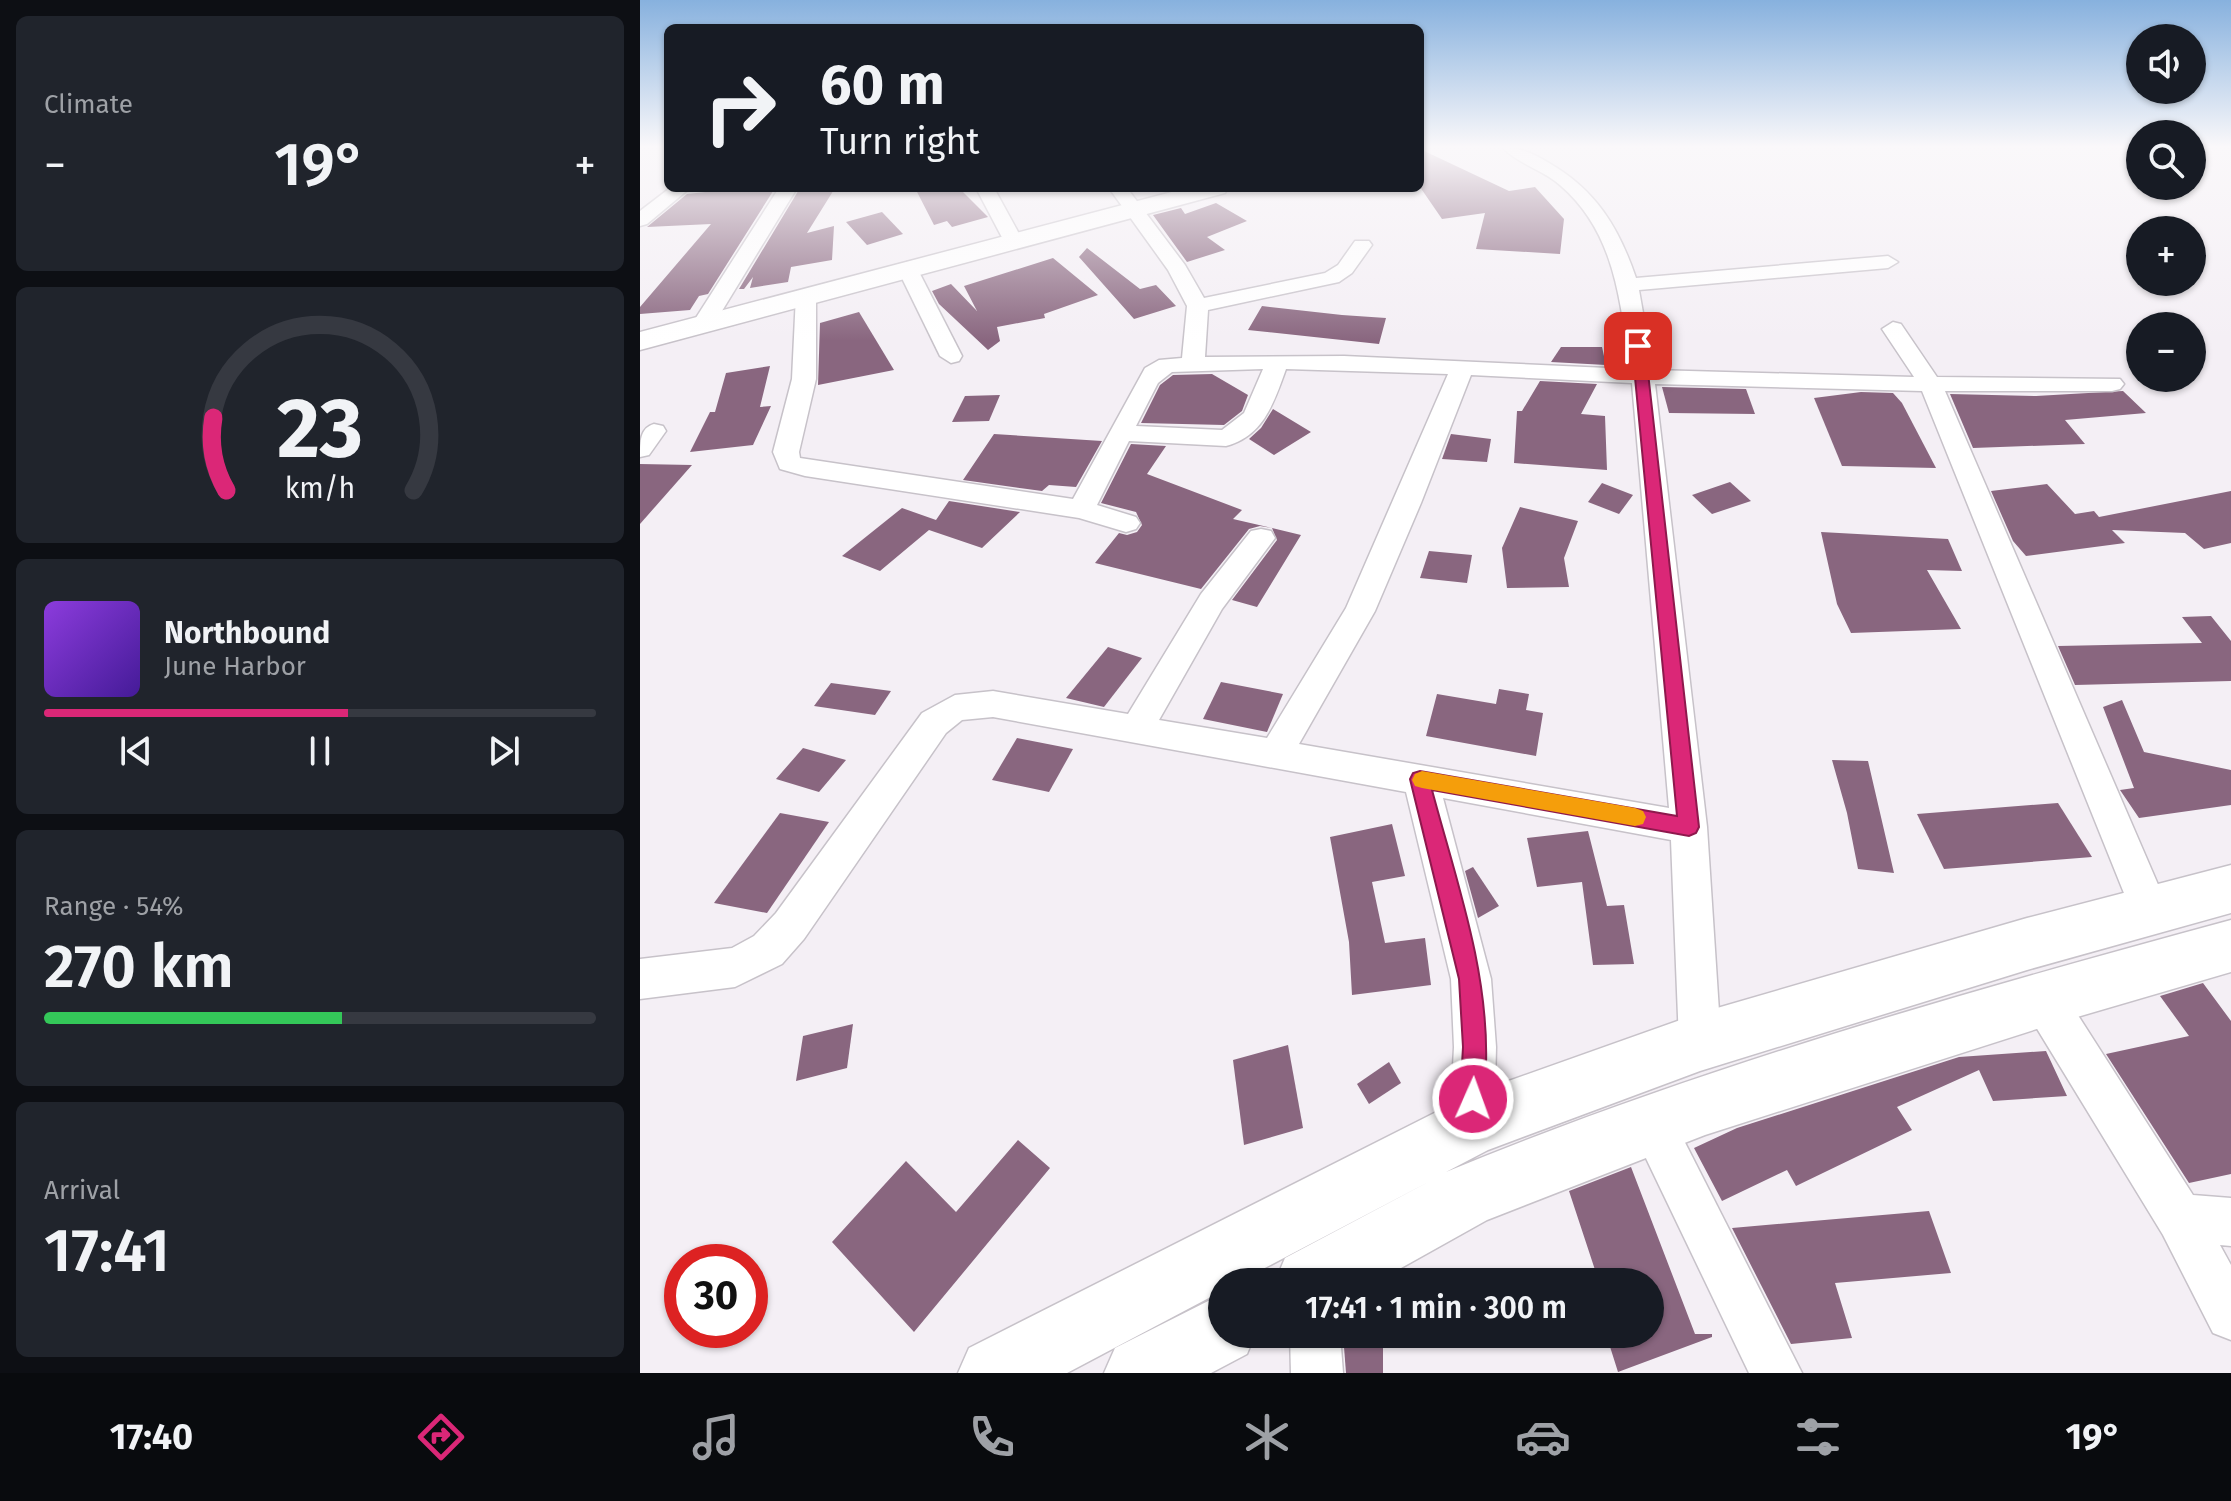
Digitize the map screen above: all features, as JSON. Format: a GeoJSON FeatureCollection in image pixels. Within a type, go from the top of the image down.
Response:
{"type":"FeatureCollection","features":[{"type":"Feature","properties":{"kind":"main road"},"geometry":{"type":"LineString","coordinates":[[640,341],[907,268],[1129,212]]}},
{"type":"Feature","properties":{"kind":"main road"},"geometry":{"type":"LineString","coordinates":[[994,1373],[1472,1125],[1700,1042],[2231,889]]}},
{"type":"Feature","properties":{"kind":"main road"},"geometry":{"type":"LineString","coordinates":[[1335,1268],[1468,1195],[1705,1105],[2043,999],[2231,946]]}},
{"type":"Feature","properties":{"kind":"main road"},"geometry":{"type":"LineString","coordinates":[[1140,1373],[1208,1337]]}},
{"type":"Feature","properties":{"kind":"street"},"geometry":{"type":"LineString","coordinates":[[703,324],[773,212]]}},
{"type":"Feature","properties":{"kind":"street"},"geometry":{"type":"LineString","coordinates":[[998,212],[1013,241]]}},
{"type":"Feature","properties":{"kind":"street"},"geometry":{"type":"LineString","coordinates":[[1134,212],[1178,269],[1198,306],[1193,364]]}},
{"type":"Feature","properties":{"kind":"street"},"geometry":{"type":"LineString","coordinates":[[1597,212],[1614,242],[1628,285],[1643,376],[1689,827],[1700,1042]]}},
{"type":"Feature","properties":{"kind":"street"},"geometry":{"type":"LineString","coordinates":[[1198,306],[1332,278],[1345,269],[1362,245]]}},
{"type":"Feature","properties":{"kind":"street"},"geometry":{"type":"LineString","coordinates":[[1628,285],[1888,262]]}},
{"type":"Feature","properties":{"kind":"street"},"geometry":{"type":"LineString","coordinates":[[907,268],[951,356]]}},
{"type":"Feature","properties":{"kind":"street"},"geometry":{"type":"LineString","coordinates":[[806,295],[804,379],[786,452],[789,463],[805,468],[1081,509],[1126,523]]}},
{"type":"Feature","properties":{"kind":"street"},"geometry":{"type":"LineString","coordinates":[[1893,329],[1931,385],[2150,910]]}},
{"type":"Feature","properties":{"kind":"street"},"geometry":{"type":"LineString","coordinates":[[1081,509],[1153,373],[1167,365],[1277,363],[1931,385],[2112,384]]}},
{"type":"Feature","properties":{"kind":"street"},"geometry":{"type":"LineString","coordinates":[[1121,433],[1226,438],[1242,432],[1254,422],[1277,363]]}},
{"type":"Feature","properties":{"kind":"street"},"geometry":{"type":"LineString","coordinates":[[1275,754],[1360,611],[1408,503],[1462,368]]}},
{"type":"Feature","properties":{"kind":"street"},"geometry":{"type":"LineString","coordinates":[[1137,729],[1211,602],[1261,538]]}},
{"type":"Feature","properties":{"kind":"street"},"geometry":{"type":"LineString","coordinates":[[640,979],[735,967],[768,950],[790,926],[934,723],[955,708],[993,704],[1689,827]]}},
{"type":"Feature","properties":{"kind":"street"},"geometry":{"type":"LineString","coordinates":[[1420,779],[1471,979],[1475,1047],[1472,1125]]}},
{"type":"Feature","properties":{"kind":"street"},"geometry":{"type":"LineString","coordinates":[[2043,999],[2180,1218],[2231,1315]]}},
{"type":"Feature","properties":{"kind":"street"},"geometry":{"type":"LineString","coordinates":[[1653,1127],[1776,1373]]}},
{"type":"Feature","properties":{"kind":"street"},"geometry":{"type":"LineString","coordinates":[[2180,1218],[2231,1222]]}},
{"type":"Feature","properties":{"kind":"street"},"geometry":{"type":"LineString","coordinates":[[1316,1348],[1317,1373]]}},
{"type":"Feature","properties":{"kind":"building"},"geometry":{"type":"Polygon","coordinates":[[[665,212],[760,212],[708,294],[699,296],[690,310],[640,314],[640,307],[711,224],[647,227],[665,212]]]}},
{"type":"Feature","properties":{"kind":"building"},"geometry":{"type":"Polygon","coordinates":[[[785,212],[820,212],[807,233],[834,226],[832,260],[791,267],[788,282],[750,288],[753,277],[744,289],[739,289],[785,212]]]}},
{"type":"Feature","properties":{"kind":"building"},"geometry":{"type":"Polygon","coordinates":[[[882,212],[903,234],[867,245],[846,222],[882,212]]]}},
{"type":"Feature","properties":{"kind":"building"},"geometry":{"type":"Polygon","coordinates":[[[927,212],[983,212],[988,217],[952,227],[947,221],[934,225],[927,212]]]}},
{"type":"Feature","properties":{"kind":"building"},"geometry":{"type":"Polygon","coordinates":[[[1165,212],[1232,212],[1247,221],[1207,237],[1225,250],[1187,262],[1153,215],[1165,212]]]}},
{"type":"Feature","properties":{"kind":"building"},"geometry":{"type":"Polygon","coordinates":[[[1437,212],[1558,212],[1564,219],[1560,254],[1476,249],[1485,213],[1442,219],[1437,212]]]}},
{"type":"Feature","properties":{"kind":"building"},"geometry":{"type":"Polygon","coordinates":[[[1087,248],[1140,289],[1156,285],[1176,306],[1134,319],[1079,257],[1087,248]]]}},
{"type":"Feature","properties":{"kind":"building"},"geometry":{"type":"Polygon","coordinates":[[[1053,258],[1098,295],[1044,314],[1045,318],[997,327],[1000,341],[988,350],[939,304],[932,291],[951,284],[977,311],[964,286],[1053,258]]]}},
{"type":"Feature","properties":{"kind":"building"},"geometry":{"type":"Polygon","coordinates":[[[1262,306],[1386,318],[1379,344],[1248,330],[1262,306]]]}},
{"type":"Feature","properties":{"kind":"building"},"geometry":{"type":"Polygon","coordinates":[[[859,312],[894,370],[818,385],[820,323],[859,312]]]}},
{"type":"Feature","properties":{"kind":"building"},"geometry":{"type":"Polygon","coordinates":[[[1561,347],[1602,347],[1606,365],[1551,362],[1561,347]]]}},
{"type":"Feature","properties":{"kind":"building"},"geometry":{"type":"Polygon","coordinates":[[[770,366],[760,407],[771,406],[753,445],[690,452],[710,412],[715,412],[726,373],[770,366]]]}},
{"type":"Feature","properties":{"kind":"building"},"geometry":{"type":"Polygon","coordinates":[[[1212,374],[1248,395],[1242,411],[1224,425],[1141,423],[1160,385],[1173,375],[1212,374]]]}},
{"type":"Feature","properties":{"kind":"building"},"geometry":{"type":"Polygon","coordinates":[[[1540,381],[1597,384],[1581,414],[1605,416],[1607,470],[1514,463],[1517,411],[1522,411],[1540,381]]]}},
{"type":"Feature","properties":{"kind":"building"},"geometry":{"type":"Polygon","coordinates":[[[1662,387],[1746,389],[1755,414],[1669,413],[1662,387]]]}},
{"type":"Feature","properties":{"kind":"building"},"geometry":{"type":"Polygon","coordinates":[[[2123,391],[2146,413],[2065,420],[2085,444],[1973,448],[1950,394],[2036,396],[2123,391]]]}},
{"type":"Feature","properties":{"kind":"building"},"geometry":{"type":"Polygon","coordinates":[[[1861,392],[1893,393],[1902,403],[1936,468],[1842,466],[1814,398],[1861,392]]]}},
{"type":"Feature","properties":{"kind":"building"},"geometry":{"type":"Polygon","coordinates":[[[1000,395],[989,421],[952,422],[965,396],[1000,395]]]}},
{"type":"Feature","properties":{"kind":"building"},"geometry":{"type":"Polygon","coordinates":[[[1273,409],[1311,432],[1274,455],[1249,439],[1261,428],[1273,409]]]}},
{"type":"Feature","properties":{"kind":"building"},"geometry":{"type":"Polygon","coordinates":[[[994,434],[1102,441],[1076,487],[1049,485],[1042,491],[963,480],[994,434]]]}},
{"type":"Feature","properties":{"kind":"building"},"geometry":{"type":"Polygon","coordinates":[[[1451,434],[1491,439],[1487,462],[1442,459],[1451,434]]]}},
{"type":"Feature","properties":{"kind":"building"},"geometry":{"type":"Polygon","coordinates":[[[1131,444],[1166,446],[1147,474],[1242,510],[1233,519],[1272,528],[1260,526],[1249,529],[1201,589],[1095,563],[1119,533],[1127,535],[1137,532],[1142,525],[1136,512],[1101,503],[1131,444]]]}},
{"type":"Feature","properties":{"kind":"building"},"geometry":{"type":"Polygon","coordinates":[[[640,464],[692,465],[640,524],[640,464]]]}},
{"type":"Feature","properties":{"kind":"building"},"geometry":{"type":"Polygon","coordinates":[[[1730,482],[1751,501],[1712,514],[1692,495],[1730,482]]]}},
{"type":"Feature","properties":{"kind":"building"},"geometry":{"type":"Polygon","coordinates":[[[1602,483],[1633,495],[1619,514],[1588,502],[1602,483]]]}},
{"type":"Feature","properties":{"kind":"building"},"geometry":{"type":"Polygon","coordinates":[[[2047,484],[2075,514],[2094,511],[2099,517],[2231,491],[2231,543],[2204,549],[2185,533],[2112,530],[2125,543],[2026,556],[2013,541],[1991,491],[2047,484]]]}},
{"type":"Feature","properties":{"kind":"building"},"geometry":{"type":"Polygon","coordinates":[[[949,501],[1020,512],[982,548],[929,530],[880,571],[842,556],[902,508],[936,520],[949,501]]]}},
{"type":"Feature","properties":{"kind":"building"},"geometry":{"type":"Polygon","coordinates":[[[1520,507],[1578,521],[1564,558],[1569,587],[1507,588],[1502,548],[1520,507]]]}},
{"type":"Feature","properties":{"kind":"building"},"geometry":{"type":"Polygon","coordinates":[[[1272,528],[1301,535],[1257,607],[1232,600],[1277,540],[1272,528]]]}},
{"type":"Feature","properties":{"kind":"building"},"geometry":{"type":"Polygon","coordinates":[[[1821,532],[1948,539],[1962,571],[1927,570],[1961,629],[1851,633],[1837,604],[1821,532]]]}},
{"type":"Feature","properties":{"kind":"building"},"geometry":{"type":"Polygon","coordinates":[[[1429,551],[1472,555],[1467,583],[1420,578],[1429,551]]]}},
{"type":"Feature","properties":{"kind":"building"},"geometry":{"type":"Polygon","coordinates":[[[2211,616],[2231,641],[2231,681],[2075,685],[2058,646],[2202,643],[2182,617],[2211,616]]]}},
{"type":"Feature","properties":{"kind":"building"},"geometry":{"type":"Polygon","coordinates":[[[1108,647],[1142,658],[1104,707],[1066,698],[1108,647]]]}},
{"type":"Feature","properties":{"kind":"building"},"geometry":{"type":"Polygon","coordinates":[[[1221,682],[1283,694],[1267,732],[1203,719],[1221,682]]]}},
{"type":"Feature","properties":{"kind":"building"},"geometry":{"type":"Polygon","coordinates":[[[831,683],[891,691],[875,715],[814,706],[831,683]]]}},
{"type":"Feature","properties":{"kind":"building"},"geometry":{"type":"Polygon","coordinates":[[[1499,689],[1529,694],[1526,710],[1543,713],[1536,756],[1426,736],[1437,694],[1496,704],[1499,689]]]}},
{"type":"Feature","properties":{"kind":"building"},"geometry":{"type":"Polygon","coordinates":[[[2122,700],[2144,752],[2231,770],[2231,805],[2139,818],[2120,790],[2134,788],[2103,707],[2122,700]]]}},
{"type":"Feature","properties":{"kind":"building"},"geometry":{"type":"Polygon","coordinates":[[[1017,738],[1073,749],[1049,792],[992,780],[1017,738]]]}},
{"type":"Feature","properties":{"kind":"building"},"geometry":{"type":"Polygon","coordinates":[[[803,748],[846,760],[819,792],[776,779],[803,748]]]}},
{"type":"Feature","properties":{"kind":"building"},"geometry":{"type":"Polygon","coordinates":[[[1832,760],[1868,761],[1894,873],[1858,869],[1832,760]]]}},
{"type":"Feature","properties":{"kind":"building"},"geometry":{"type":"Polygon","coordinates":[[[2058,803],[2092,857],[1944,869],[1917,814],[2058,803]]]}},
{"type":"Feature","properties":{"kind":"building"},"geometry":{"type":"Polygon","coordinates":[[[780,813],[829,822],[767,913],[714,903],[780,813]]]}},
{"type":"Feature","properties":{"kind":"building"},"geometry":{"type":"Polygon","coordinates":[[[1392,824],[1405,876],[1372,882],[1385,943],[1425,938],[1431,985],[1352,995],[1349,942],[1330,837],[1392,824]]]}},
{"type":"Feature","properties":{"kind":"building"},"geometry":{"type":"Polygon","coordinates":[[[1588,831],[1607,906],[1624,905],[1634,964],[1593,965],[1582,882],[1537,887],[1527,838],[1588,831]]]}},
{"type":"Feature","properties":{"kind":"building"},"geometry":{"type":"Polygon","coordinates":[[[1473,867],[1499,906],[1478,918],[1465,871],[1473,867]]]}},
{"type":"Feature","properties":{"kind":"building"},"geometry":{"type":"Polygon","coordinates":[[[2203,983],[2231,1021],[2231,1174],[2189,1183],[2106,1054],[2189,1036],[2160,996],[2203,983]]]}},
{"type":"Feature","properties":{"kind":"building"},"geometry":{"type":"Polygon","coordinates":[[[853,1024],[847,1068],[796,1081],[803,1036],[853,1024]]]}},
{"type":"Feature","properties":{"kind":"building"},"geometry":{"type":"Polygon","coordinates":[[[1288,1045],[1303,1128],[1244,1145],[1233,1060],[1288,1045]]]}},
{"type":"Feature","properties":{"kind":"building"},"geometry":{"type":"Polygon","coordinates":[[[2046,1051],[2067,1096],[1993,1101],[1979,1070],[1897,1107],[1912,1130],[1796,1186],[1787,1170],[1722,1201],[1694,1148],[1737,1128],[1959,1057],[2046,1051]]]}},
{"type":"Feature","properties":{"kind":"building"},"geometry":{"type":"Polygon","coordinates":[[[1389,1062],[1401,1083],[1369,1104],[1357,1084],[1389,1062]]]}},
{"type":"Feature","properties":{"kind":"building"},"geometry":{"type":"Polygon","coordinates":[[[1018,1140],[1050,1168],[914,1332],[832,1242],[906,1161],[956,1212],[1018,1140]]]}},
{"type":"Feature","properties":{"kind":"building"},"geometry":{"type":"Polygon","coordinates":[[[1631,1167],[1695,1334],[1712,1334],[1712,1337],[1618,1372],[1610,1348],[1664,1348],[1664,1268],[1594,1268],[1569,1191],[1631,1167]]]}},
{"type":"Feature","properties":{"kind":"building"},"geometry":{"type":"Polygon","coordinates":[[[1929,1211],[1951,1273],[1835,1283],[1852,1338],[1791,1344],[1732,1228],[1929,1211]]]}},
{"type":"Feature","properties":{"kind":"building"},"geometry":{"type":"Polygon","coordinates":[[[1344,1348],[1383,1348],[1383,1373],[1346,1373],[1344,1348]]]}},
{"type":"Feature","properties":{"kind":"slow traffic"},"geometry":{"type":"LineString","coordinates":[[1422,780],[1635,817]]}},
{"type":"Feature","properties":{"kind":"route"},"geometry":{"type":"LineString","coordinates":[[1473,1099],[1475,1047],[1471,979],[1420,779],[1689,827],[1638,346]]}}]}
